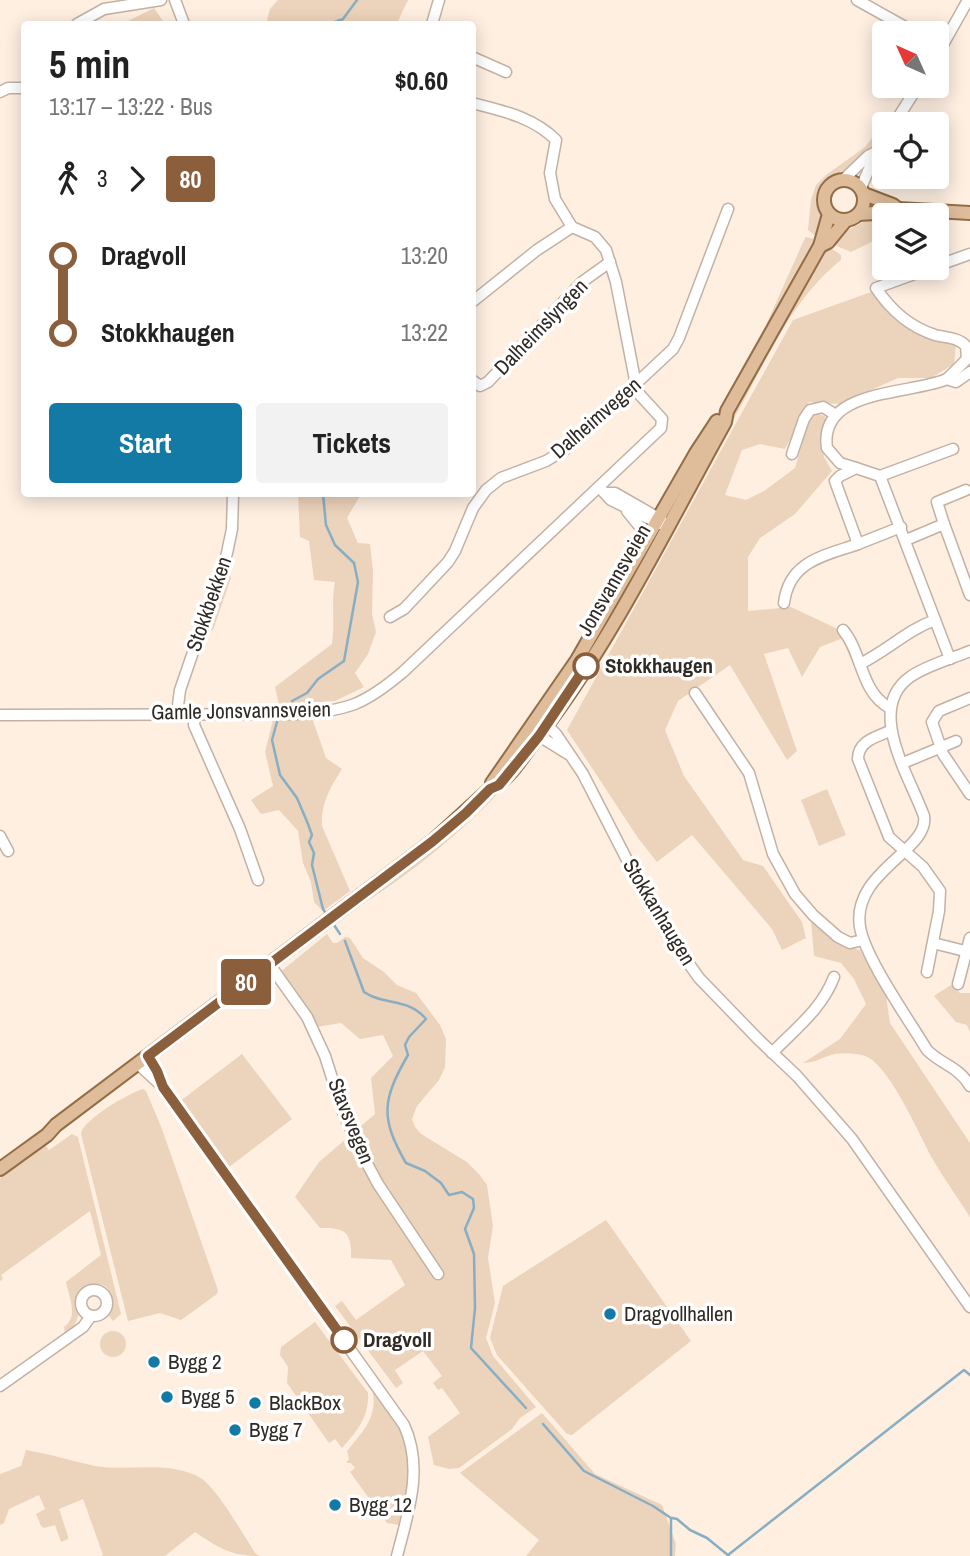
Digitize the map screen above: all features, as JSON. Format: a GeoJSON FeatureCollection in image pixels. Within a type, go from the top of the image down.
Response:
{"type":"FeatureCollection","features":[{"type":"Feature","properties":{"kind":"main road"},"geometry":{"type":"LineString","coordinates":[[872,213],[841,220],[829,214],[824,204],[825,192],[832,183],[844,179],[856,183],[863,191],[889,203]]}},
{"type":"Feature","properties":{"kind":"main road"},"geometry":{"type":"LineString","coordinates":[[859,214],[863,208],[863,191]]}},
{"type":"Feature","properties":{"kind":"main road"},"geometry":{"type":"LineString","coordinates":[[949,212],[970,213]]}},
{"type":"Feature","properties":{"kind":"main road","name":"Jonsvannsveien"},"geometry":{"type":"LineString","coordinates":[[0,1169],[446,830],[490,789],[499,785],[595,652],[696,453],[718,419],[727,411],[820,246],[829,214]]}},
{"type":"Feature","properties":{"kind":"main road","name":"Jonsvannsveien"},"geometry":{"type":"LineString","coordinates":[[820,246],[828,242],[846,220]]}},
{"type":"Feature","properties":{"kind":"main road","name":"Jonsvannsveien"},"geometry":{"type":"LineString","coordinates":[[540,728],[643,546],[661,522]]}},
{"type":"Feature","properties":{"kind":"main road","name":"Jonsvannsveien"},"geometry":{"type":"LineString","coordinates":[[0,1160],[44,1129],[56,1125]]}},
{"type":"Feature","properties":{"kind":"street"},"geometry":{"type":"LineString","coordinates":[[82,21],[104,9],[161,0]]}},
{"type":"Feature","properties":{"kind":"street"},"geometry":{"type":"LineString","coordinates":[[175,0],[183,21]]}},
{"type":"Feature","properties":{"kind":"street"},"geometry":{"type":"LineString","coordinates":[[433,21],[439,0]]}},
{"type":"Feature","properties":{"kind":"street"},"geometry":{"type":"LineString","coordinates":[[857,0],[895,21]]}},
{"type":"Feature","properties":{"kind":"street"},"geometry":{"type":"LineString","coordinates":[[949,32],[968,0]]}},
{"type":"Feature","properties":{"kind":"street"},"geometry":{"type":"LineString","coordinates":[[476,59],[506,72]]}},
{"type":"Feature","properties":{"kind":"street"},"geometry":{"type":"LineString","coordinates":[[0,92],[8,88],[21,88]]}},
{"type":"Feature","properties":{"kind":"street","name":"Dalheimslyngen"},"geometry":{"type":"LineString","coordinates":[[476,104],[521,116],[547,131],[556,140],[551,173],[555,199],[572,227],[595,237],[606,250],[617,282],[636,385],[640,395],[660,416],[662,425],[602,490]]}},
{"type":"Feature","properties":{"kind":"street"},"geometry":{"type":"LineString","coordinates":[[844,179],[872,154]]}},
{"type":"Feature","properties":{"kind":"street"},"geometry":{"type":"LineString","coordinates":[[863,191],[872,166]]}},
{"type":"Feature","properties":{"kind":"street","name":"Dalheimvegen"},"geometry":{"type":"LineString","coordinates":[[390,617],[404,609],[448,562],[473,508],[486,489],[501,478],[546,461],[566,449],[673,349],[680,338],[729,209]]}},
{"type":"Feature","properties":{"kind":"street"},"geometry":{"type":"LineString","coordinates":[[476,299],[537,250],[572,227]]}},
{"type":"Feature","properties":{"kind":"street"},"geometry":{"type":"LineString","coordinates":[[949,261],[970,254]]}},
{"type":"Feature","properties":{"kind":"street","name":"Dalheimslyngen"},"geometry":{"type":"LineString","coordinates":[[476,383],[480,386],[488,382],[582,282],[610,262]]}},
{"type":"Feature","properties":{"kind":"street"},"geometry":{"type":"LineString","coordinates":[[898,280],[876,288],[893,309],[914,324],[966,346],[967,359],[947,379],[935,384],[866,398],[849,405],[836,415],[829,426],[827,448],[840,463],[880,475],[953,449]]}},
{"type":"Feature","properties":{"kind":"street"},"geometry":{"type":"LineString","coordinates":[[947,379],[956,383],[970,372]]}},
{"type":"Feature","properties":{"kind":"street"},"geometry":{"type":"LineString","coordinates":[[792,454],[804,419],[810,410],[822,407],[836,415]]}},
{"type":"Feature","properties":{"kind":"street"},"geometry":{"type":"LineString","coordinates":[[856,468],[835,481],[858,544]]}},
{"type":"Feature","properties":{"kind":"street"},"geometry":{"type":"LineString","coordinates":[[880,475],[950,659]]}},
{"type":"Feature","properties":{"kind":"street"},"geometry":{"type":"LineString","coordinates":[[602,490],[611,500],[661,522]]}},
{"type":"Feature","properties":{"kind":"street"},"geometry":{"type":"LineString","coordinates":[[602,490],[615,493],[661,522]]}},
{"type":"Feature","properties":{"kind":"street","name":"Gamle Jonsvannsveien"},"geometry":{"type":"LineString","coordinates":[[0,715],[317,713],[342,709],[364,701],[403,672],[602,490]]}},
{"type":"Feature","properties":{"kind":"street"},"geometry":{"type":"LineString","coordinates":[[966,490],[937,502],[944,524],[966,570],[970,595]]}},
{"type":"Feature","properties":{"kind":"street","name":"Stokkbekken"},"geometry":{"type":"LineString","coordinates":[[177,713],[180,690],[230,541],[233,497]]}},
{"type":"Feature","properties":{"kind":"street"},"geometry":{"type":"LineString","coordinates":[[626,508],[640,527],[643,546]]}},
{"type":"Feature","properties":{"kind":"street"},"geometry":{"type":"LineString","coordinates":[[906,540],[944,524]]}},
{"type":"Feature","properties":{"kind":"street"},"geometry":{"type":"LineString","coordinates":[[784,603],[788,585],[799,568],[901,527]]}},
{"type":"Feature","properties":{"kind":"street"},"geometry":{"type":"LineString","coordinates":[[860,664],[878,655],[913,629],[935,620]]}},
{"type":"Feature","properties":{"kind":"street"},"geometry":{"type":"LineString","coordinates":[[843,630],[851,641],[871,692],[878,701],[890,708]]}},
{"type":"Feature","properties":{"kind":"street"},"geometry":{"type":"LineString","coordinates":[[970,651],[909,677],[896,691],[890,708],[890,730],[925,820],[922,832],[877,877],[864,895],[859,916],[863,940],[927,1050],[959,1070],[970,1086]]}},
{"type":"Feature","properties":{"kind":"street"},"geometry":{"type":"LineString","coordinates":[[695,693],[749,773],[773,854],[795,894],[813,915],[838,937],[850,943],[863,940]]}},
{"type":"Feature","properties":{"kind":"street"},"geometry":{"type":"LineString","coordinates":[[970,698],[942,710],[934,716],[933,725],[941,749],[970,794]]}},
{"type":"Feature","properties":{"kind":"street"},"geometry":{"type":"LineString","coordinates":[[195,713],[194,725],[240,829],[258,880]]}},
{"type":"Feature","properties":{"kind":"street","name":"Stokkanhaugen"},"geometry":{"type":"LineString","coordinates":[[540,728],[568,754],[593,791],[645,895],[667,933],[699,978],[797,1076],[852,1139],[970,1307]]}},
{"type":"Feature","properties":{"kind":"street"},"geometry":{"type":"LineString","coordinates":[[890,730],[863,744],[858,752],[858,759],[887,833],[896,845],[905,849],[932,877],[940,891],[941,903],[927,972]]}},
{"type":"Feature","properties":{"kind":"street"},"geometry":{"type":"LineString","coordinates":[[903,763],[956,741]]}},
{"type":"Feature","properties":{"kind":"street"},"geometry":{"type":"LineString","coordinates":[[0,836],[8,851]]}},
{"type":"Feature","properties":{"kind":"street"},"geometry":{"type":"LineString","coordinates":[[958,984],[970,938]]}},
{"type":"Feature","properties":{"kind":"street"},"geometry":{"type":"LineString","coordinates":[[933,943],[965,951]]}},
{"type":"Feature","properties":{"kind":"street","name":"Stavsvegen"},"geometry":{"type":"LineString","coordinates":[[270,965],[307,1017],[325,1056],[343,1112],[369,1166],[438,1274]]}},
{"type":"Feature","properties":{"kind":"street"},"geometry":{"type":"LineString","coordinates":[[772,1053],[809,1018],[825,996],[834,977]]}},
{"type":"Feature","properties":{"kind":"street"},"geometry":{"type":"LineString","coordinates":[[143,1060],[157,1071],[163,1087],[404,1425],[410,1438],[415,1471],[397,1556]]}},
{"type":"Feature","properties":{"kind":"street"},"geometry":{"type":"LineString","coordinates":[[0,1386],[83,1327],[92,1316]]}},
{"type":"Feature","properties":{"kind":"shaded area"},"geometry":{"type":"Polygon","coordinates":[[[278,0],[408,0],[398,21],[267,21],[270,9],[278,0]]]}},
{"type":"Feature","properties":{"kind":"shaded area"},"geometry":{"type":"Polygon","coordinates":[[[154,8],[163,21],[128,21],[154,8]]]}},
{"type":"Feature","properties":{"kind":"shaded area"},"geometry":{"type":"Polygon","coordinates":[[[872,138],[872,148],[864,156],[828,179],[820,188],[817,200],[821,222],[818,237],[776,314],[766,325],[804,240],[806,237],[814,239],[816,236],[808,230],[811,200],[816,185],[865,147],[872,138]]]}},
{"type":"Feature","properties":{"kind":"shaded area"},"geometry":{"type":"Polygon","coordinates":[[[872,220],[872,242],[851,252],[832,244],[830,248],[841,255],[841,260],[794,311],[628,602],[818,260],[831,244],[872,220]]]}},
{"type":"Feature","properties":{"kind":"shaded area"},"geometry":{"type":"Polygon","coordinates":[[[871,292],[910,324],[956,345],[954,364],[931,378],[898,378],[839,404],[809,402],[785,449],[760,444],[742,450],[725,495],[746,500],[764,491],[795,468],[810,417],[818,414],[825,416],[824,457],[832,471],[795,514],[760,538],[748,557],[748,611],[791,607],[842,631],[843,638],[820,647],[802,677],[788,648],[764,654],[797,751],[787,760],[730,665],[678,701],[665,730],[684,776],[743,860],[763,866],[802,922],[806,938],[782,950],[772,929],[692,835],[657,862],[638,838],[567,730],[793,320],[871,292]]]}},
{"type":"Feature","properties":{"kind":"shaded area"},"geometry":{"type":"Polygon","coordinates":[[[298,497],[359,497],[347,518],[358,543],[370,544],[373,571],[372,614],[376,632],[368,654],[355,673],[364,687],[335,701],[279,705],[275,687],[332,644],[333,636],[335,582],[314,580],[309,541],[300,537],[298,497]]]}},
{"type":"Feature","properties":{"kind":"shaded area"},"geometry":{"type":"Polygon","coordinates":[[[224,575],[230,575],[231,578],[213,630],[210,631],[205,629],[224,575]]]}},
{"type":"Feature","properties":{"kind":"shaded area"},"geometry":{"type":"Polygon","coordinates":[[[312,718],[326,758],[342,769],[325,803],[322,826],[350,891],[323,911],[314,902],[311,882],[303,863],[298,831],[279,810],[261,814],[251,800],[273,786],[265,752],[273,720],[312,718]]]}},
{"type":"Feature","properties":{"kind":"shaded area"},"geometry":{"type":"Polygon","coordinates":[[[529,752],[533,756],[513,778],[448,841],[400,879],[350,911],[479,808],[529,752]]]}},
{"type":"Feature","properties":{"kind":"shaded area"},"geometry":{"type":"Polygon","coordinates":[[[827,789],[846,835],[819,846],[801,800],[827,789]]]}},
{"type":"Feature","properties":{"kind":"shaded area"},"geometry":{"type":"Polygon","coordinates":[[[811,921],[834,942],[860,950],[886,996],[890,1023],[970,1143],[970,1217],[932,1158],[894,1086],[874,1062],[865,1056],[841,1053],[803,1063],[840,1039],[866,1004],[854,979],[841,963],[814,956],[811,921]]]}},
{"type":"Feature","properties":{"kind":"shaded area"},"geometry":{"type":"Polygon","coordinates":[[[327,934],[333,943],[345,937],[350,938],[363,958],[397,985],[416,993],[440,1025],[446,1039],[445,1067],[439,1080],[417,1106],[412,1119],[421,1134],[467,1162],[487,1185],[493,1226],[488,1258],[495,1303],[486,1338],[493,1356],[536,1407],[520,1418],[512,1429],[459,1468],[449,1469],[434,1465],[428,1437],[460,1413],[442,1388],[438,1390],[433,1383],[442,1376],[423,1351],[395,1370],[403,1383],[396,1388],[335,1306],[342,1301],[356,1320],[405,1285],[391,1260],[351,1258],[350,1242],[345,1233],[336,1229],[320,1228],[295,1197],[319,1162],[375,1114],[371,1078],[393,1056],[383,1035],[360,1039],[341,1023],[316,1027],[279,973],[327,934]]]}},
{"type":"Feature","properties":{"kind":"shaded area"},"geometry":{"type":"Polygon","coordinates":[[[951,985],[960,993],[970,993],[970,1032],[967,1025],[956,1022],[934,996],[951,985]]]}},
{"type":"Feature","properties":{"kind":"shaded area"},"geometry":{"type":"Polygon","coordinates":[[[242,1054],[292,1119],[229,1167],[179,1102],[242,1054]]]}},
{"type":"Feature","properties":{"kind":"shaded area"},"geometry":{"type":"Polygon","coordinates":[[[143,1089],[162,1129],[218,1290],[217,1294],[181,1320],[160,1313],[128,1321],[81,1134],[83,1128],[97,1115],[117,1101],[143,1089]]]}},
{"type":"Feature","properties":{"kind":"shaded area"},"geometry":{"type":"Polygon","coordinates":[[[72,1134],[78,1137],[121,1314],[113,1321],[109,1316],[111,1296],[106,1287],[101,1284],[86,1286],[77,1298],[76,1322],[65,1334],[64,1327],[69,1323],[72,1312],[66,1282],[101,1255],[90,1211],[1,1275],[3,1279],[0,1281],[0,1178],[45,1145],[49,1150],[72,1134]]]}},
{"type":"Feature","properties":{"kind":"shaded area"},"geometry":{"type":"Polygon","coordinates":[[[606,1220],[691,1341],[572,1435],[567,1434],[497,1355],[490,1338],[503,1286],[606,1220]]]}},
{"type":"Feature","properties":{"kind":"shaded area"},"geometry":{"type":"Polygon","coordinates":[[[315,1322],[368,1393],[367,1409],[361,1423],[342,1448],[335,1439],[329,1443],[287,1383],[288,1367],[280,1355],[281,1347],[315,1322]]]}},
{"type":"Feature","properties":{"kind":"shaded area"},"geometry":{"type":"Polygon","coordinates":[[[113,1331],[122,1335],[126,1344],[122,1353],[113,1357],[104,1353],[100,1344],[104,1335],[113,1331]]]}},
{"type":"Feature","properties":{"kind":"shaded area"},"geometry":{"type":"Polygon","coordinates":[[[376,1392],[399,1426],[408,1450],[408,1482],[399,1525],[387,1523],[350,1472],[355,1468],[351,1463],[346,1463],[349,1459],[347,1451],[370,1418],[373,1393],[376,1392]]]}},
{"type":"Feature","properties":{"kind":"shaded area"},"geometry":{"type":"Polygon","coordinates":[[[542,1413],[595,1474],[662,1505],[676,1544],[675,1556],[526,1556],[539,1540],[460,1473],[542,1413]]]}},
{"type":"Feature","properties":{"kind":"shaded area"},"geometry":{"type":"Polygon","coordinates":[[[26,1450],[95,1466],[177,1469],[190,1473],[202,1479],[216,1493],[256,1554],[260,1556],[225,1550],[195,1532],[165,1556],[101,1556],[103,1555],[83,1499],[59,1509],[68,1536],[68,1539],[61,1542],[55,1525],[44,1528],[41,1526],[36,1514],[45,1509],[39,1495],[9,1509],[4,1523],[0,1525],[0,1474],[21,1466],[26,1450]]]}},
{"type":"Feature","properties":{"kind":"waterway","name":"Stokkbekken"},"geometry":{"type":"LineString","coordinates":[[337,21],[343,19],[357,0]]}},
{"type":"Feature","properties":{"kind":"waterway","name":"Stokkbekken"},"geometry":{"type":"LineString","coordinates":[[292,701],[307,693],[318,679],[344,661],[358,582],[354,563],[335,545],[326,525],[323,497]]}},
{"type":"Feature","properties":{"kind":"waterway","name":"Stokkbekken"},"geometry":{"type":"LineString","coordinates":[[277,722],[272,740],[280,775],[297,798],[312,835],[309,842],[314,853],[312,865],[323,909],[328,917]]}},
{"type":"Feature","properties":{"kind":"waterway","name":"Stokkbekken"},"geometry":{"type":"LineString","coordinates":[[332,922],[340,934]]}},
{"type":"Feature","properties":{"kind":"waterway","name":"Stokkbekken"},"geometry":{"type":"LineString","coordinates":[[345,941],[364,992],[379,999],[411,1007],[426,1019],[405,1045],[408,1055],[389,1097],[388,1121],[406,1163],[425,1171],[441,1183],[449,1195],[462,1192],[473,1199],[474,1208],[465,1229],[474,1254],[475,1308],[471,1348],[526,1408]]}},
{"type":"Feature","properties":{"kind":"waterway"},"geometry":{"type":"LineString","coordinates":[[728,1555],[964,1370],[970,1375]]}},
{"type":"Feature","properties":{"kind":"waterway"},"geometry":{"type":"LineString","coordinates":[[543,1424],[584,1471],[671,1518],[671,1556]]}},
{"type":"Feature","properties":{"kind":"waterway"},"geometry":{"type":"LineString","coordinates":[[672,1518],[707,1538],[729,1556]]}},
{"type":"Feature","properties":{"kind":"bus line","name":"80"},"geometry":{"type":"LineString","coordinates":[[344,1340],[163,1087],[148,1056],[433,841],[490,789],[499,785],[539,736],[586,666]]}},
{"type":"Feature","properties":{"kind":"place","name":"Stokkhaugen"},"geometry":{"type":"Point","coordinates":[586,666]}},
{"type":"Feature","properties":{"kind":"place","name":"Dragvollhallen"},"geometry":{"type":"Point","coordinates":[610,1314]}},
{"type":"Feature","properties":{"kind":"place","name":"Dragvoll"},"geometry":{"type":"Point","coordinates":[344,1340]}},
{"type":"Feature","properties":{"kind":"place","name":"Bygg 2"},"geometry":{"type":"Point","coordinates":[154,1362]}},
{"type":"Feature","properties":{"kind":"place","name":"Bygg 5"},"geometry":{"type":"Point","coordinates":[167,1397]}},
{"type":"Feature","properties":{"kind":"place","name":"BlackBox"},"geometry":{"type":"Point","coordinates":[255,1403]}},
{"type":"Feature","properties":{"kind":"place","name":"Bygg 7"},"geometry":{"type":"Point","coordinates":[235,1430]}},
{"type":"Feature","properties":{"kind":"place","name":"Bygg 12"},"geometry":{"type":"Point","coordinates":[335,1505]}}]}
